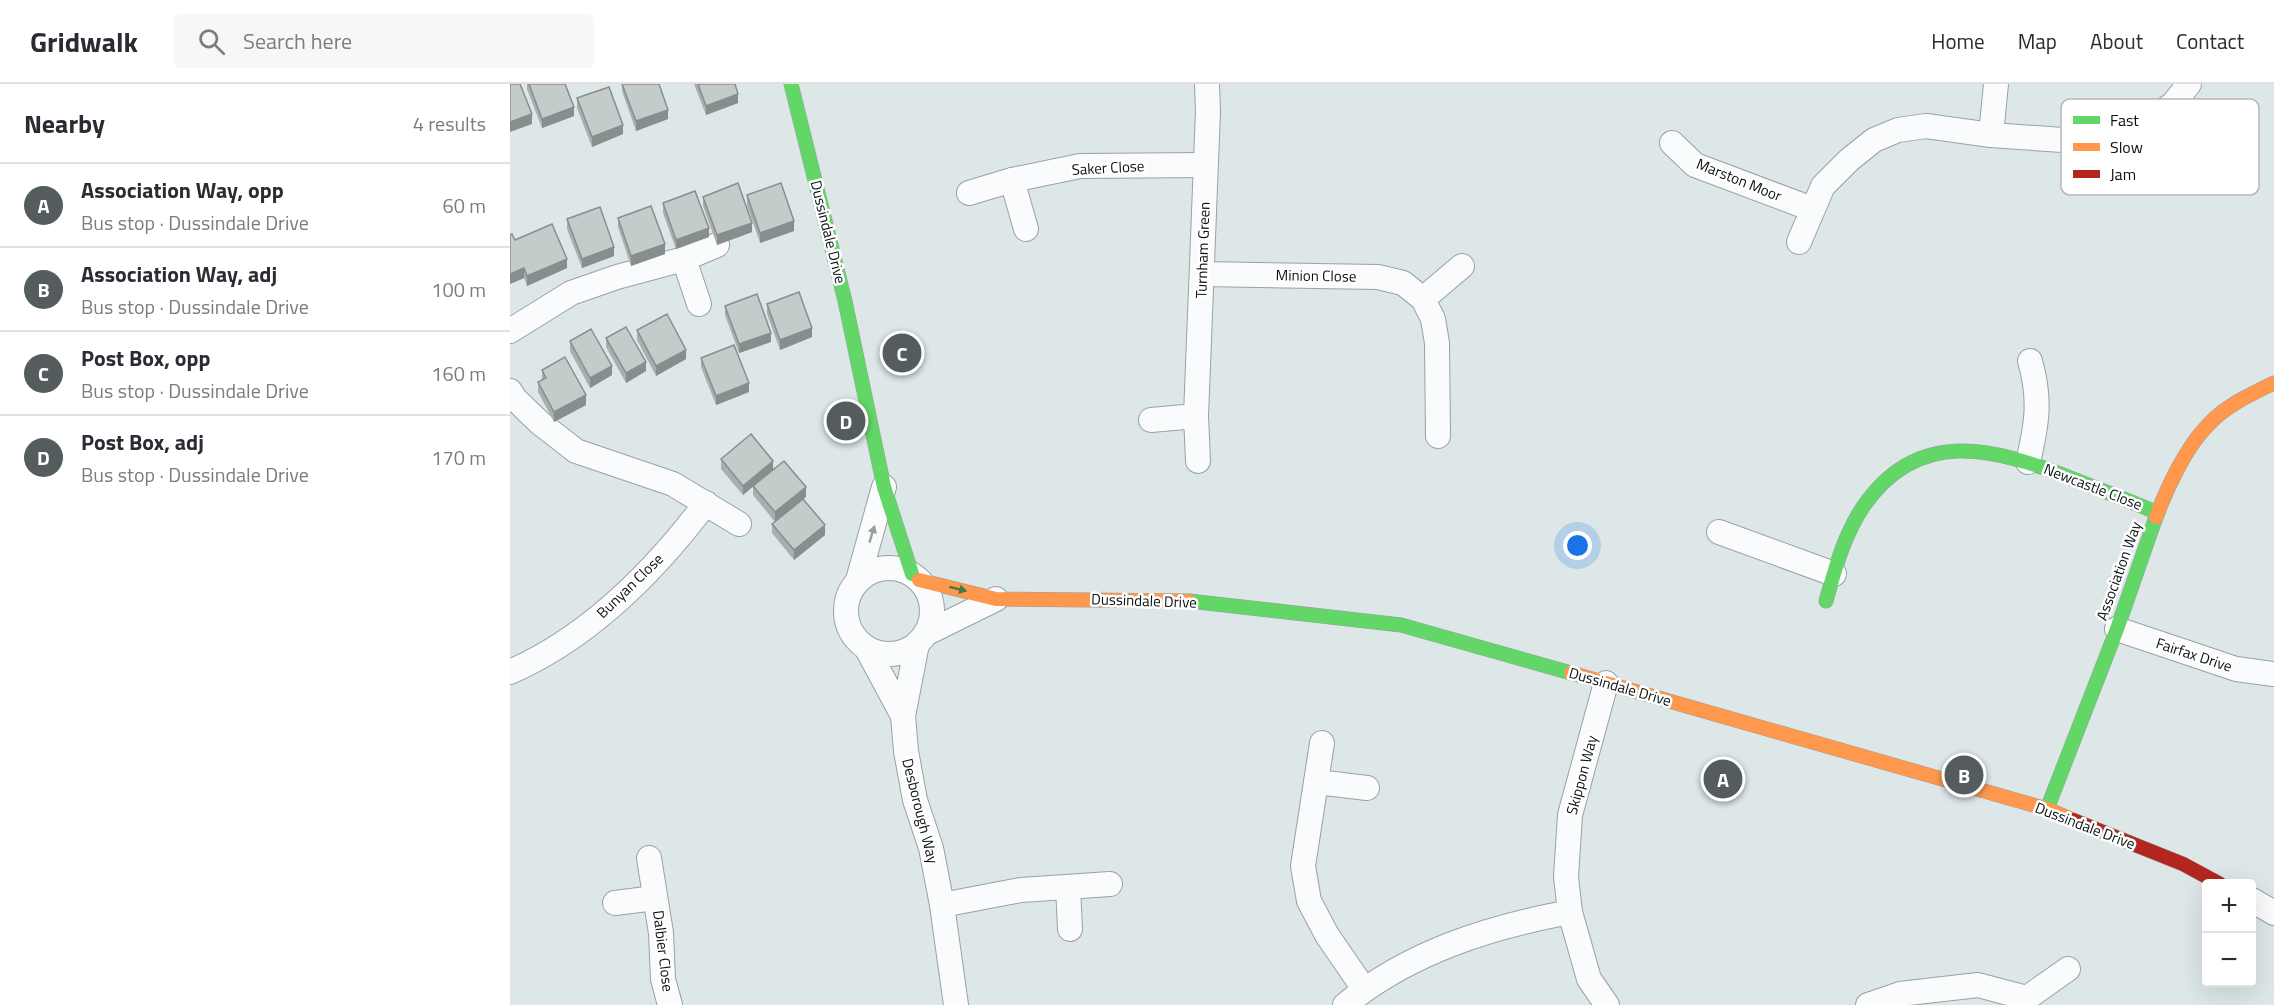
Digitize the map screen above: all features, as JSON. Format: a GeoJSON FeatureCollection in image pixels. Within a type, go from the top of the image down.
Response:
{"type":"FeatureCollection","features":[{"type":"Feature","properties":{"kind":"street","name":"Dussindale Drive"},"geometry":{"type":"LineString","coordinates":[[790,84],[845,301],[884,487],[915,577],[930,600],[931,623],[921,639]]}},
{"type":"Feature","properties":{"kind":"street","name":"Turnham Green"},"geometry":{"type":"LineString","coordinates":[[1198,460],[1196,416],[1208,111],[1207,84]]}},
{"type":"Feature","properties":{"kind":"street"},"geometry":{"type":"LineString","coordinates":[[1991,135],[1996,84]]}},
{"type":"Feature","properties":{"kind":"street"},"geometry":{"type":"LineString","coordinates":[[2178,99],[2189,84]]}},
{"type":"Feature","properties":{"kind":"street"},"geometry":{"type":"LineString","coordinates":[[1799,242],[1823,186],[1849,160],[1874,140],[1898,129],[1926,126],[1991,135],[2061,140]]}},
{"type":"Feature","properties":{"kind":"street","name":"Marston Moor"},"geometry":{"type":"LineString","coordinates":[[1671,143],[1695,165],[1812,209]]}},
{"type":"Feature","properties":{"kind":"street","name":"Saker Close"},"geometry":{"type":"LineString","coordinates":[[969,193],[1012,180],[1080,166],[1205,165]]}},
{"type":"Feature","properties":{"kind":"street"},"geometry":{"type":"LineString","coordinates":[[1012,180],[1026,229]]}},
{"type":"Feature","properties":{"kind":"street"},"geometry":{"type":"LineString","coordinates":[[510,331],[571,293],[617,277],[684,259],[717,245]]}},
{"type":"Feature","properties":{"kind":"street"},"geometry":{"type":"LineString","coordinates":[[684,259],[699,304]]}},
{"type":"Feature","properties":{"kind":"street"},"geometry":{"type":"LineString","coordinates":[[1438,436],[1437,343],[1433,319],[1423,299],[1462,266]]}},
{"type":"Feature","properties":{"kind":"street","name":"Minion Close"},"geometry":{"type":"LineString","coordinates":[[1202,274],[1378,277],[1404,283],[1423,299]]}},
{"type":"Feature","properties":{"kind":"street","name":"Newcastle Close"},"geometry":{"type":"LineString","coordinates":[[2028,462],[2037,426],[2038,399],[2037,384],[2030,361]]}},
{"type":"Feature","properties":{"kind":"street","name":"Association Way"},"geometry":{"type":"LineString","coordinates":[[2047,809],[2158,513],[2186,454],[2208,424],[2242,398],[2274,383]]}},
{"type":"Feature","properties":{"kind":"street"},"geometry":{"type":"LineString","coordinates":[[510,391],[515,399],[540,423],[576,451],[673,484],[739,524]]}},
{"type":"Feature","properties":{"kind":"street"},"geometry":{"type":"LineString","coordinates":[[1151,420],[1196,416]]}},
{"type":"Feature","properties":{"kind":"street","name":"Newcastle Close"},"geometry":{"type":"LineString","coordinates":[[1826,600],[1853,527],[1870,498],[1890,476],[1912,461],[1941,452],[1966,448],[1990,451],[2028,462],[2158,513]]}},
{"type":"Feature","properties":{"kind":"street","name":"Dussindale Drive"},"geometry":{"type":"LineString","coordinates":[[884,487],[858,580],[847,598],[846,618],[854,637],[867,649],[893,654],[996,599]]}},
{"type":"Feature","properties":{"kind":"street","name":"Bunyan Close"},"geometry":{"type":"LineString","coordinates":[[510,672],[529,664],[605,613],[645,576],[685,531],[706,502]]}},
{"type":"Feature","properties":{"kind":"street"},"geometry":{"type":"LineString","coordinates":[[1719,532],[1834,574]]}},
{"type":"Feature","properties":{"kind":"street","name":"Dussindale Drive"},"geometry":{"type":"LineString","coordinates":[[858,580],[875,570],[887,568],[996,599],[1176,599],[1401,625],[2047,809],[2183,864],[2211,879]]}},
{"type":"Feature","properties":{"kind":"street","name":"Fairfax Drive"},"geometry":{"type":"LineString","coordinates":[[2116,628],[2236,669],[2274,674]]}},
{"type":"Feature","properties":{"kind":"street","name":"Desborough Way"},"geometry":{"type":"LineString","coordinates":[[921,639],[903,716],[906,751],[915,800],[931,848],[942,905],[956,1005]]}},
{"type":"Feature","properties":{"kind":"street","name":"Desborough Way"},"geometry":{"type":"LineString","coordinates":[[867,649],[903,716]]}},
{"type":"Feature","properties":{"kind":"street","name":"Skippon Way"},"geometry":{"type":"LineString","coordinates":[[1606,683],[1570,815],[1566,877],[1570,912],[1589,979],[1607,1005]]}},
{"type":"Feature","properties":{"kind":"street"},"geometry":{"type":"LineString","coordinates":[[1322,743],[1303,866],[1309,901],[1327,935],[1364,989]]}},
{"type":"Feature","properties":{"kind":"street"},"geometry":{"type":"LineString","coordinates":[[1317,782],[1366,788]]}},
{"type":"Feature","properties":{"kind":"street","name":"Dalbier Close"},"geometry":{"type":"LineString","coordinates":[[649,858],[661,933],[663,979],[670,1005]]}},
{"type":"Feature","properties":{"kind":"street"},"geometry":{"type":"LineString","coordinates":[[942,905],[1021,890],[1110,884]]}},
{"type":"Feature","properties":{"kind":"street"},"geometry":{"type":"LineString","coordinates":[[1068,887],[1070,929]]}},
{"type":"Feature","properties":{"kind":"street","name":"Dalbier Close"},"geometry":{"type":"LineString","coordinates":[[615,903],[656,898]]}},
{"type":"Feature","properties":{"kind":"street"},"geometry":{"type":"LineString","coordinates":[[2256,902],[2274,913]]}},
{"type":"Feature","properties":{"kind":"street"},"geometry":{"type":"LineString","coordinates":[[1345,1005],[1364,989],[1418,959],[1476,934],[1570,912]]}},
{"type":"Feature","properties":{"kind":"street"},"geometry":{"type":"LineString","coordinates":[[1868,1005],[1900,994],[1978,985],[2027,1002],[2068,969]]}},
{"type":"Feature","properties":{"kind":"building"},"geometry":{"type":"Polygon","coordinates":[[[510,84],[520,84],[532,114],[510,122],[510,84]]]}},
{"type":"Feature","properties":{"kind":"building"},"geometry":{"type":"Polygon","coordinates":[[[529,84],[565,84],[574,107],[542,119],[529,84]]]}},
{"type":"Feature","properties":{"kind":"building"},"geometry":{"type":"Polygon","coordinates":[[[622,84],[659,84],[668,110],[636,121],[622,84]]]}},
{"type":"Feature","properties":{"kind":"building"},"geometry":{"type":"Polygon","coordinates":[[[698,84],[735,84],[738,94],[706,106],[698,84]]]}},
{"type":"Feature","properties":{"kind":"building"},"geometry":{"type":"Polygon","coordinates":[[[609,87],[623,125],[592,137],[577,98],[609,87]]]}},
{"type":"Feature","properties":{"kind":"building"},"geometry":{"type":"Polygon","coordinates":[[[738,183],[752,223],[717,235],[703,197],[738,183]]]}},
{"type":"Feature","properties":{"kind":"building"},"geometry":{"type":"Polygon","coordinates":[[[781,183],[794,221],[760,233],[747,195],[781,183]]]}},
{"type":"Feature","properties":{"kind":"building"},"geometry":{"type":"Polygon","coordinates":[[[695,191],[709,228],[676,240],[663,203],[695,191]]]}},
{"type":"Feature","properties":{"kind":"building"},"geometry":{"type":"Polygon","coordinates":[[[651,206],[665,244],[631,256],[618,218],[651,206]]]}},
{"type":"Feature","properties":{"kind":"building"},"geometry":{"type":"Polygon","coordinates":[[[600,207],[614,247],[582,259],[567,219],[600,207]]]}},
{"type":"Feature","properties":{"kind":"building"},"geometry":{"type":"Polygon","coordinates":[[[552,224],[567,259],[527,276],[524,268],[510,274],[510,235],[512,234],[515,240],[552,224]]]}},
{"type":"Feature","properties":{"kind":"building"},"geometry":{"type":"Polygon","coordinates":[[[799,292],[812,328],[780,340],[767,304],[799,292]]]}},
{"type":"Feature","properties":{"kind":"building"},"geometry":{"type":"Polygon","coordinates":[[[757,294],[771,333],[739,344],[725,306],[757,294]]]}},
{"type":"Feature","properties":{"kind":"building"},"geometry":{"type":"Polygon","coordinates":[[[667,314],[686,350],[656,366],[637,330],[667,314]]]}},
{"type":"Feature","properties":{"kind":"building"},"geometry":{"type":"Polygon","coordinates":[[[626,327],[646,362],[626,373],[606,338],[626,327]]]}},
{"type":"Feature","properties":{"kind":"building"},"geometry":{"type":"Polygon","coordinates":[[[591,329],[612,366],[590,378],[570,341],[591,329]]]}},
{"type":"Feature","properties":{"kind":"building"},"geometry":{"type":"Polygon","coordinates":[[[734,345],[749,383],[716,396],[701,358],[734,345]]]}},
{"type":"Feature","properties":{"kind":"building"},"geometry":{"type":"Polygon","coordinates":[[[565,357],[586,395],[554,412],[538,382],[546,378],[542,370],[565,357]]]}},
{"type":"Feature","properties":{"kind":"building"},"geometry":{"type":"Polygon","coordinates":[[[751,434],[773,461],[743,486],[721,459],[751,434]]]}},
{"type":"Feature","properties":{"kind":"building"},"geometry":{"type":"Polygon","coordinates":[[[784,461],[806,487],[775,512],[753,486],[784,461]]]}},
{"type":"Feature","properties":{"kind":"building"},"geometry":{"type":"Polygon","coordinates":[[[803,499],[825,525],[794,550],[772,524],[803,499]]]}},
{"type":"Feature","properties":{"kind":"traffic: fast"},"geometry":{"type":"LineString","coordinates":[[791,84],[845,301],[884,487],[912,574]]}},
{"type":"Feature","properties":{"kind":"traffic: fast"},"geometry":{"type":"LineString","coordinates":[[1826,601],[1845,541],[1863,507],[1885,481],[1908,464],[1933,454],[1959,451],[1987,453],[2015,459],[2044,468],[2158,513]]}},
{"type":"Feature","properties":{"kind":"traffic: fast"},"geometry":{"type":"LineString","coordinates":[[2047,809],[2117,629],[2156,517]]}},
{"type":"Feature","properties":{"kind":"traffic: fast"},"geometry":{"type":"LineString","coordinates":[[1189,601],[1401,625],[1571,673]]}},
{"type":"Feature","properties":{"kind":"traffic: slow"},"geometry":{"type":"LineString","coordinates":[[2156,517],[2178,468],[2200,434],[2230,406],[2274,383]]}},
{"type":"Feature","properties":{"kind":"traffic: slow"},"geometry":{"type":"LineString","coordinates":[[919,580],[996,599],[1189,601]]}},
{"type":"Feature","properties":{"kind":"traffic: slow"},"geometry":{"type":"LineString","coordinates":[[1571,673],[2047,809],[2073,820]]}},
{"type":"Feature","properties":{"kind":"traffic: jam"},"geometry":{"type":"LineString","coordinates":[[2073,820],[2183,864],[2211,879]]}},
{"type":"Feature","properties":{"kind":"place","name":"Post Box, opp"},"geometry":{"type":"Point","coordinates":[902,353]}},
{"type":"Feature","properties":{"kind":"place","name":"Post Box, adj"},"geometry":{"type":"Point","coordinates":[846,421]}},
{"type":"Feature","properties":{"kind":"place","name":"Association Way, adj"},"geometry":{"type":"Point","coordinates":[1964,775]}},
{"type":"Feature","properties":{"kind":"place","name":"Association Way, opp"},"geometry":{"type":"Point","coordinates":[1723,779]}}]}
